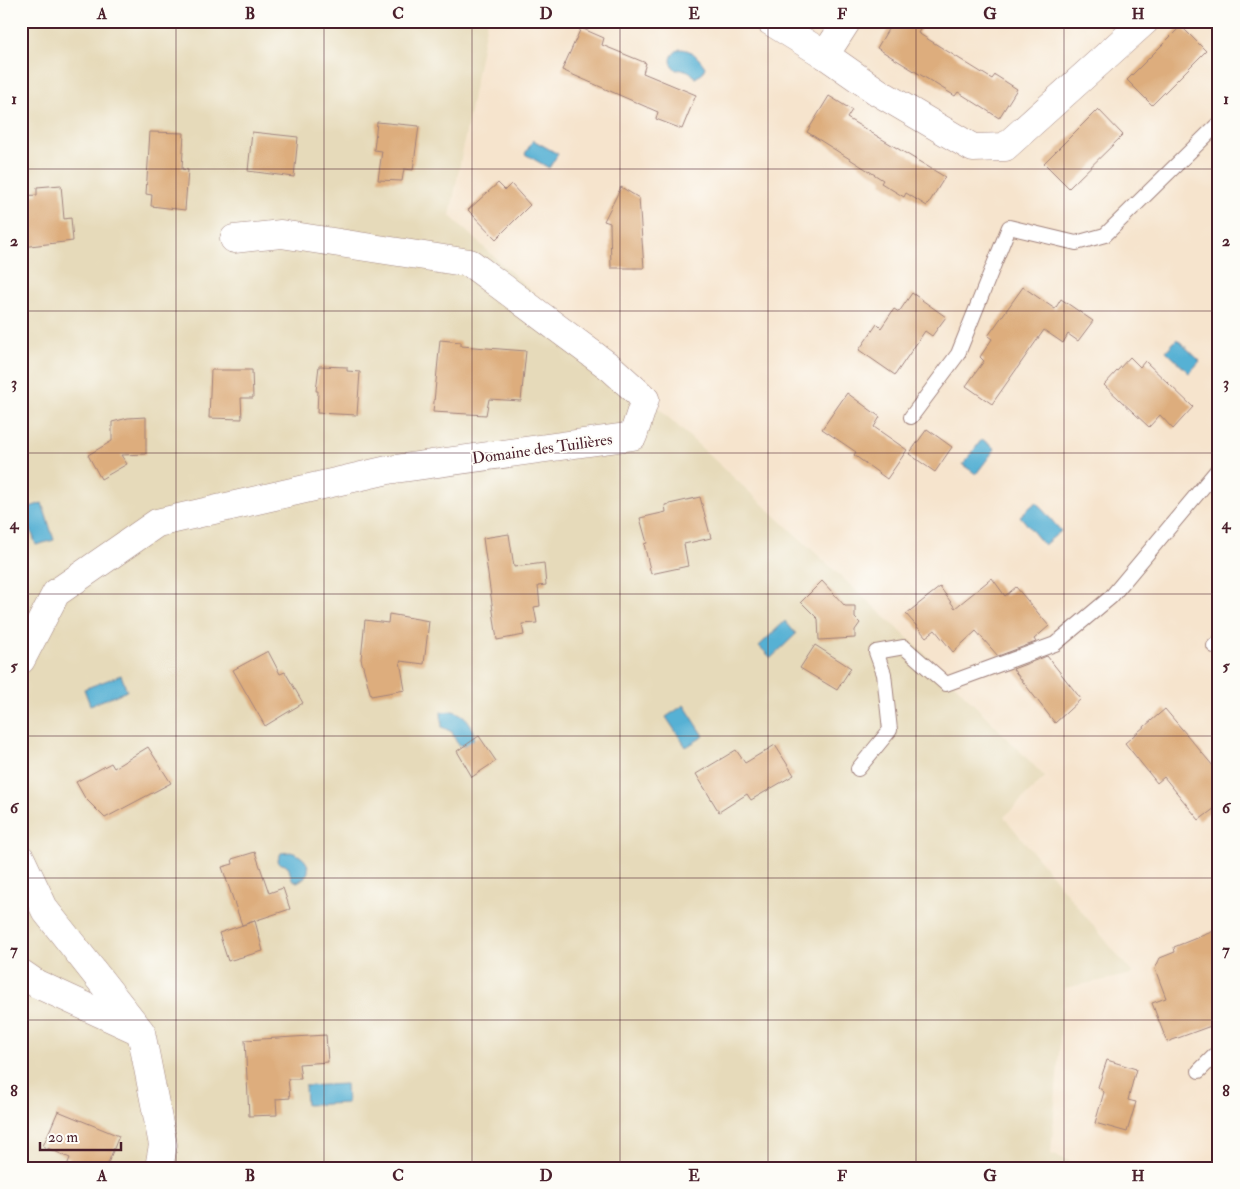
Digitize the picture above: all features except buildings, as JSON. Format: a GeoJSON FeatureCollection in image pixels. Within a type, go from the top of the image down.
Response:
{"type":"FeatureCollection","features":[{"type":"Feature","properties":{"kind":"street"},"geometry":{"type":"LineString","coordinates":[[770,21],[825,55],[878,92],[973,148],[1006,147],[1145,21]]}},
{"type":"Feature","properties":{"kind":"street"},"geometry":{"type":"LineString","coordinates":[[825,55],[847,21]]}},
{"type":"Feature","properties":{"kind":"street","name":"Domaine des Tuilières"},"geometry":{"type":"LineString","coordinates":[[21,660],[56,593],[157,523],[388,470],[633,436],[645,399],[611,368],[470,263],[281,234],[234,239]]}},
{"type":"Feature","properties":{"kind":"street"},"geometry":{"type":"LineString","coordinates":[[21,859],[45,910],[141,1032],[162,1145],[159,1168]]}},
{"type":"Feature","properties":{"kind":"street"},"geometry":{"type":"LineString","coordinates":[[21,973],[37,984],[141,1032]]}},
{"type":"Feature","properties":{"kind":"lane"},"geometry":{"type":"LineString","coordinates":[[911,417],[958,354],[1009,227],[1076,243],[1105,235],[1219,123]]}},
{"type":"Feature","properties":{"kind":"lane"},"geometry":{"type":"LineString","coordinates":[[858,769],[890,730],[884,674],[876,652],[904,647],[946,684],[1055,644],[1111,597],[1219,468]]}},
{"type":"Feature","properties":{"kind":"lane"},"geometry":{"type":"LineString","coordinates":[[1199,1071],[1219,1051]]}},
{"type":"Feature","properties":{"kind":"shaded area"},"geometry":{"type":"Polygon","coordinates":[[[21,21],[487,21],[450,216],[924,653],[1045,777],[1004,817],[1133,974],[1064,988],[1051,1154],[1089,1168],[21,1168],[21,21]]]}},
{"type":"Feature","properties":{"kind":"water"},"geometry":{"type":"Polygon","coordinates":[[[680,49],[692,52],[698,57],[705,67],[702,74],[695,78],[687,71],[676,70],[671,58],[680,49]]]}},
{"type":"Feature","properties":{"kind":"water"},"geometry":{"type":"Polygon","coordinates":[[[533,140],[558,154],[549,168],[525,154],[533,140]]]}},
{"type":"Feature","properties":{"kind":"water"},"geometry":{"type":"Polygon","coordinates":[[[1177,339],[1200,361],[1189,373],[1166,351],[1177,339]]]}},
{"type":"Feature","properties":{"kind":"water"},"geometry":{"type":"Polygon","coordinates":[[[982,439],[995,449],[976,474],[963,465],[982,439]]]}},
{"type":"Feature","properties":{"kind":"water"},"geometry":{"type":"Polygon","coordinates":[[[1036,502],[1061,531],[1044,545],[1020,516],[1036,502]]]}},
{"type":"Feature","properties":{"kind":"water"},"geometry":{"type":"Polygon","coordinates":[[[42,503],[54,540],[36,545],[24,509],[42,503]]]}},
{"type":"Feature","properties":{"kind":"water"},"geometry":{"type":"Polygon","coordinates":[[[785,621],[796,634],[771,658],[759,646],[785,621]]]}},
{"type":"Feature","properties":{"kind":"water"},"geometry":{"type":"Polygon","coordinates":[[[121,675],[127,691],[90,705],[84,689],[121,675]]]}},
{"type":"Feature","properties":{"kind":"water"},"geometry":{"type":"Polygon","coordinates":[[[684,705],[704,736],[686,747],[666,717],[684,705]]]}},
{"type":"Feature","properties":{"kind":"water"},"geometry":{"type":"Polygon","coordinates":[[[453,711],[464,716],[470,724],[473,734],[473,746],[459,744],[452,732],[442,727],[441,712],[453,711]]]}},
{"type":"Feature","properties":{"kind":"water"},"geometry":{"type":"Polygon","coordinates":[[[290,852],[305,860],[308,869],[307,874],[297,882],[292,879],[288,866],[279,863],[278,860],[281,853],[290,852]]]}},
{"type":"Feature","properties":{"kind":"water"},"geometry":{"type":"Polygon","coordinates":[[[346,1084],[347,1103],[306,1105],[305,1086],[346,1084]]]}}]}
